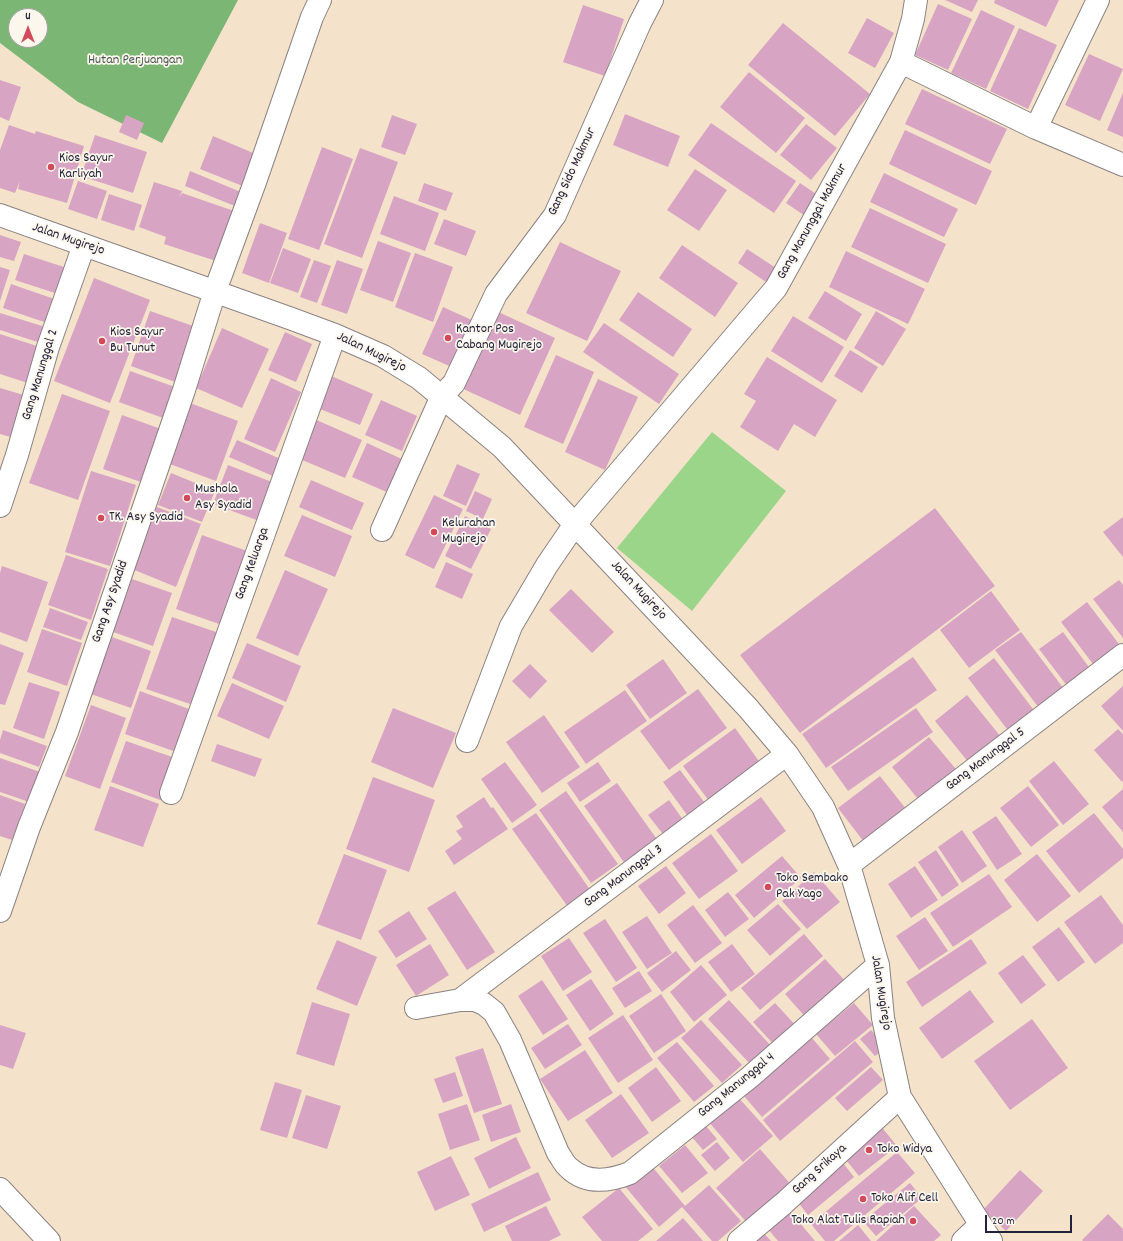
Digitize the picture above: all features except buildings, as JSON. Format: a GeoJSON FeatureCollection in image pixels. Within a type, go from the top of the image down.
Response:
{"type":"FeatureCollection","features":[{"type":"Feature","properties":{"kind":"street","name":"Gang Asy Syadid"},"geometry":{"type":"LineString","coordinates":[[0,910],[29,828],[67,732],[184,390],[214,291],[260,168],[312,17],[320,0]]}},
{"type":"Feature","properties":{"kind":"street","name":"Gang Sido Makmur"},"geometry":{"type":"LineString","coordinates":[[382,530],[442,396],[454,383],[496,294],[555,216],[640,23],[652,0]]}},
{"type":"Feature","properties":{"kind":"street","name":"Gang Manunggal Makmur"},"geometry":{"type":"LineString","coordinates":[[467,741],[510,626],[547,565],[575,524],[776,288],[902,62],[913,19],[915,0]]}},
{"type":"Feature","properties":{"kind":"street"},"geometry":{"type":"LineString","coordinates":[[1036,128],[1098,0]]}},
{"type":"Feature","properties":{"kind":"street"},"geometry":{"type":"LineString","coordinates":[[902,62],[1036,128],[1123,166]]}},
{"type":"Feature","properties":{"kind":"street","name":"Jalan Mugirejo"},"geometry":{"type":"LineString","coordinates":[[0,215],[335,335],[383,356],[419,378],[502,447],[748,708],[787,754],[823,807],[849,865],[878,965],[883,1018],[900,1097],[985,1233]]}},
{"type":"Feature","properties":{"kind":"street","name":"Gang Manunggal 2"},"geometry":{"type":"LineString","coordinates":[[0,506],[17,455],[48,347],[84,245]]}},
{"type":"Feature","properties":{"kind":"street","name":"Gang Keluarga"},"geometry":{"type":"LineString","coordinates":[[171,794],[335,335]]}},
{"type":"Feature","properties":{"kind":"street","name":"Gang Manunggal 5"},"geometry":{"type":"LineString","coordinates":[[849,865],[1121,660]]}},
{"type":"Feature","properties":{"kind":"street","name":"Gang Manunggal 3"},"geometry":{"type":"LineString","coordinates":[[460,1000],[787,754]]}},
{"type":"Feature","properties":{"kind":"street","name":"Gang Manunggal 4"},"geometry":{"type":"LineString","coordinates":[[583,1177],[597,1180],[614,1179],[630,1173],[750,1077],[878,965]]}},
{"type":"Feature","properties":{"kind":"street","name":"Gang Manunggal 3"},"geometry":{"type":"LineString","coordinates":[[416,1008],[460,1000],[475,1000],[484,1004],[494,1012],[510,1040],[558,1153],[568,1168],[583,1177]]}},
{"type":"Feature","properties":{"kind":"street","name":"Gang Srikaya"},"geometry":{"type":"LineString","coordinates":[[739,1241],[783,1204],[900,1097]]}},
{"type":"Feature","properties":{"kind":"street"},"geometry":{"type":"LineString","coordinates":[[0,1189],[49,1241]]}},
{"type":"Feature","properties":{"kind":"street"},"geometry":{"type":"LineString","coordinates":[[963,1241],[985,1233]]}},
{"type":"Feature","properties":{"kind":"green space","name":"Hutan Perjuangan"},"geometry":{"type":"Polygon","coordinates":[[[0,0],[238,0],[162,143],[78,102],[0,43],[0,0]]]}},
{"type":"Feature","properties":{"kind":"green space"},"geometry":{"type":"Polygon","coordinates":[[[712,432],[786,491],[692,611],[617,548],[712,432]]]}},
{"type":"Feature","properties":{"kind":"place","name":"Kios Sayur Karliyah"},"geometry":{"type":"Point","coordinates":[51,167]}},
{"type":"Feature","properties":{"kind":"place","name":"Kantor Pos Cabang Mugirejo"},"geometry":{"type":"Point","coordinates":[448,338]}},
{"type":"Feature","properties":{"kind":"place","name":"Kios Sayur Bu Tunut"},"geometry":{"type":"Point","coordinates":[102,341]}},
{"type":"Feature","properties":{"kind":"place","name":"Mushola Asy Syadid"},"geometry":{"type":"Point","coordinates":[187,498]}},
{"type":"Feature","properties":{"kind":"place","name":"TK. Asy Syadid"},"geometry":{"type":"Point","coordinates":[101,518]}},
{"type":"Feature","properties":{"kind":"place","name":"Kelurahan Mugirejo"},"geometry":{"type":"Point","coordinates":[434,532]}},
{"type":"Feature","properties":{"kind":"place","name":"Toko Sembako Pak Yago"},"geometry":{"type":"Point","coordinates":[768,887]}},
{"type":"Feature","properties":{"kind":"place","name":"Toko Widya"},"geometry":{"type":"Point","coordinates":[869,1150]}},
{"type":"Feature","properties":{"kind":"place","name":"Toko Alif Cell"},"geometry":{"type":"Point","coordinates":[863,1199]}},
{"type":"Feature","properties":{"kind":"place","name":"Toko Alat Tulis Rapiah"},"geometry":{"type":"Point","coordinates":[913,1221]}}]}
